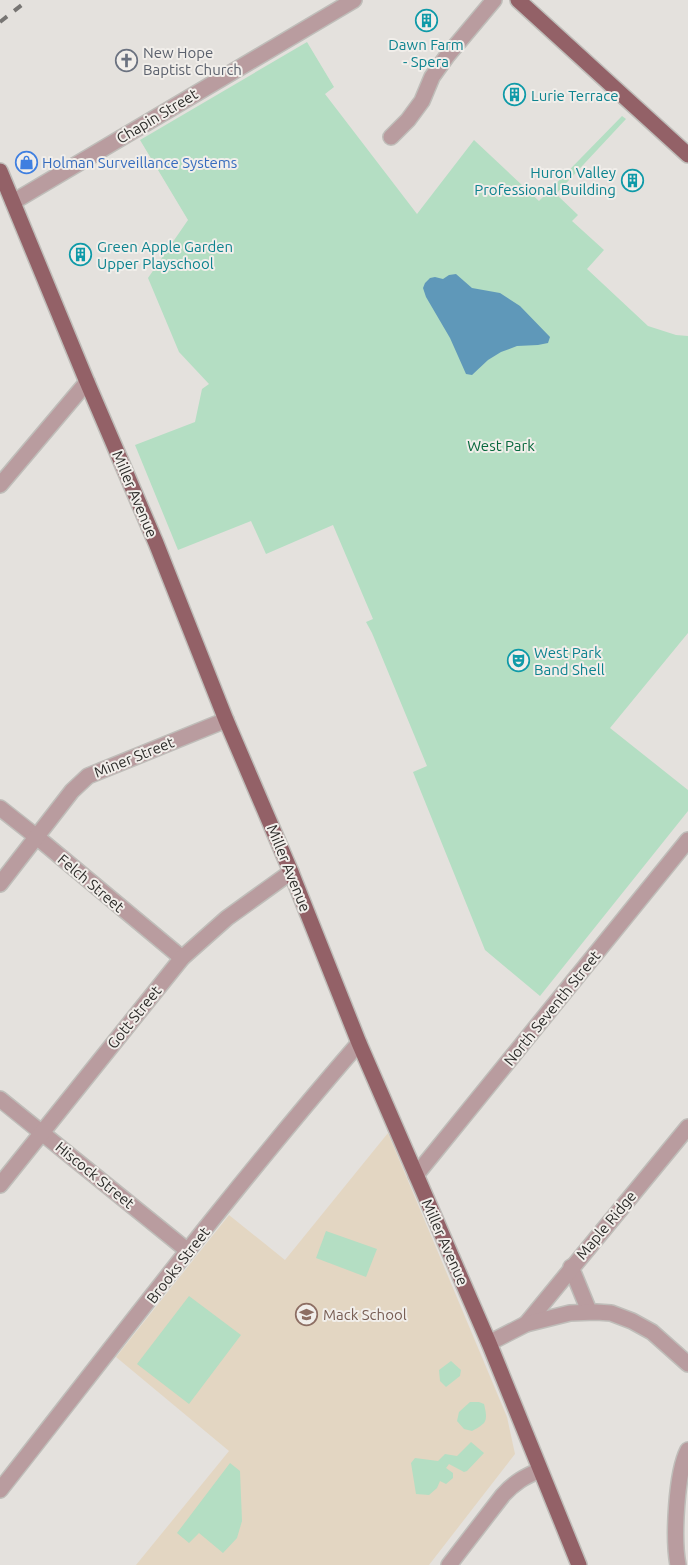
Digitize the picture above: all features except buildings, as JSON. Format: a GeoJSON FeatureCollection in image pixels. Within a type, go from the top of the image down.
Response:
{"type":"FeatureCollection","features":[{"type":"Feature","properties":{"kind":"main road"},"geometry":{"type":"LineString","coordinates":[[518,0],[688,155]]}},
{"type":"Feature","properties":{"kind":"main road","name":"Miller Avenue"},"geometry":{"type":"LineString","coordinates":[[0,171],[156,543],[226,720],[291,872],[359,1043],[490,1343],[579,1565]]}},
{"type":"Feature","properties":{"kind":"street","name":"Chapin Street"},"geometry":{"type":"LineString","coordinates":[[13,202],[354,0]]}},
{"type":"Feature","properties":{"kind":"street"},"geometry":{"type":"LineString","coordinates":[[390,137],[408,120],[422,101],[432,77],[442,63],[494,0]]}},
{"type":"Feature","properties":{"kind":"street"},"geometry":{"type":"LineString","coordinates":[[0,485],[87,382]]}},
{"type":"Feature","properties":{"kind":"street","name":"Miner Street"},"geometry":{"type":"LineString","coordinates":[[0,884],[38,838],[72,791],[88,776],[226,720]]}},
{"type":"Feature","properties":{"kind":"street","name":"Felch Street"},"geometry":{"type":"LineString","coordinates":[[0,808],[182,958]]}},
{"type":"Feature","properties":{"kind":"street","name":"North Seventh Street"},"geometry":{"type":"LineString","coordinates":[[416,1175],[688,840]]}},
{"type":"Feature","properties":{"kind":"street","name":"Gott Street"},"geometry":{"type":"LineString","coordinates":[[0,1185],[182,958],[227,918],[291,872]]}},
{"type":"Feature","properties":{"kind":"street","name":"Brooks Street"},"geometry":{"type":"LineString","coordinates":[[0,1490],[188,1251],[359,1043]]}},
{"type":"Feature","properties":{"kind":"street","name":"Hiscock Street"},"geometry":{"type":"LineString","coordinates":[[0,1099],[188,1251]]}},
{"type":"Feature","properties":{"kind":"street","name":"Maple Ridge"},"geometry":{"type":"LineString","coordinates":[[526,1324],[688,1127]]}},
{"type":"Feature","properties":{"kind":"street"},"geometry":{"type":"LineString","coordinates":[[572,1267],[589,1311]]}},
{"type":"Feature","properties":{"kind":"street"},"geometry":{"type":"LineString","coordinates":[[490,1343],[526,1324],[570,1313],[589,1311],[611,1313],[632,1320],[652,1332],[688,1364]]}},
{"type":"Feature","properties":{"kind":"street"},"geometry":{"type":"LineString","coordinates":[[678,1565],[675,1550],[679,1486],[683,1459],[688,1450]]}},
{"type":"Feature","properties":{"kind":"street"},"geometry":{"type":"LineString","coordinates":[[449,1565],[513,1484],[540,1470]]}},
{"type":"Feature","properties":{"kind":"shaded area","name":"Mack School"},"geometry":{"type":"Polygon","coordinates":[[[388,1133],[507,1417],[515,1454],[429,1565],[136,1565],[229,1451],[116,1357],[229,1215],[285,1260],[388,1133]]]}},
{"type":"Feature","properties":{"kind":"green space","name":"West Park"},"geometry":{"type":"Polygon","coordinates":[[[307,42],[334,87],[325,94],[417,214],[474,140],[539,201],[622,116],[626,119],[556,194],[578,215],[572,221],[604,250],[587,269],[648,326],[676,335],[688,336],[688,633],[610,728],[688,790],[688,811],[540,996],[485,950],[413,772],[427,766],[366,622],[373,619],[333,525],[266,554],[251,521],[178,550],[135,445],[195,422],[202,389],[209,384],[179,352],[148,278],[188,220],[140,140],[307,42]]]}},
{"type":"Feature","properties":{"kind":"green space"},"geometry":{"type":"Polygon","coordinates":[[[326,1231],[377,1249],[366,1277],[316,1258],[326,1231]]]}},
{"type":"Feature","properties":{"kind":"green space"},"geometry":{"type":"Polygon","coordinates":[[[189,1296],[241,1335],[189,1404],[137,1364],[189,1296]]]}},
{"type":"Feature","properties":{"kind":"green space"},"geometry":{"type":"Polygon","coordinates":[[[451,1361],[461,1370],[460,1376],[446,1387],[440,1381],[439,1370],[451,1361]]]}},
{"type":"Feature","properties":{"kind":"green space"},"geometry":{"type":"Polygon","coordinates":[[[470,1402],[484,1404],[486,1414],[485,1421],[481,1426],[472,1431],[464,1429],[457,1421],[459,1412],[470,1402]]]}},
{"type":"Feature","properties":{"kind":"green space"},"geometry":{"type":"Polygon","coordinates":[[[471,1442],[484,1453],[467,1471],[464,1472],[449,1464],[446,1468],[453,1473],[453,1478],[446,1484],[440,1481],[437,1488],[429,1495],[416,1494],[411,1463],[415,1458],[438,1461],[445,1454],[457,1456],[471,1442]]]}},
{"type":"Feature","properties":{"kind":"green space"},"geometry":{"type":"Polygon","coordinates":[[[230,1463],[240,1471],[242,1521],[237,1538],[223,1553],[199,1533],[189,1543],[177,1533],[230,1463]]]}},
{"type":"Feature","properties":{"kind":"water"},"geometry":{"type":"Polygon","coordinates":[[[456,274],[472,288],[500,293],[520,306],[550,337],[548,343],[517,346],[501,352],[488,360],[472,375],[466,374],[450,338],[426,297],[423,288],[430,278],[443,279],[449,275],[456,274]]]}},
{"type":"Feature","properties":{"kind":"railway"},"geometry":{"type":"LineString","coordinates":[[0,22],[28,0]]}},
{"type":"Feature","properties":{"kind":"place","name":"Dawn Farm - Spera"},"geometry":{"type":"Point","coordinates":[426,21]}},
{"type":"Feature","properties":{"kind":"place","name":"New Hope Baptist Church"},"geometry":{"type":"Point","coordinates":[127,61]}},
{"type":"Feature","properties":{"kind":"place","name":"Lurie Terrace"},"geometry":{"type":"Point","coordinates":[515,95]}},
{"type":"Feature","properties":{"kind":"place","name":"Holman Surveillance Systems"},"geometry":{"type":"Point","coordinates":[26,162]}},
{"type":"Feature","properties":{"kind":"place","name":"Huron Valley Professional Building"},"geometry":{"type":"Point","coordinates":[632,181]}},
{"type":"Feature","properties":{"kind":"place","name":"Green Apple Garden Upper Playschool"},"geometry":{"type":"Point","coordinates":[81,255]}},
{"type":"Feature","properties":{"kind":"place","name":"West Park Band Shell"},"geometry":{"type":"Point","coordinates":[518,661]}},
{"type":"Feature","properties":{"kind":"place","name":"Mack School"},"geometry":{"type":"Point","coordinates":[307,1314]}}]}
